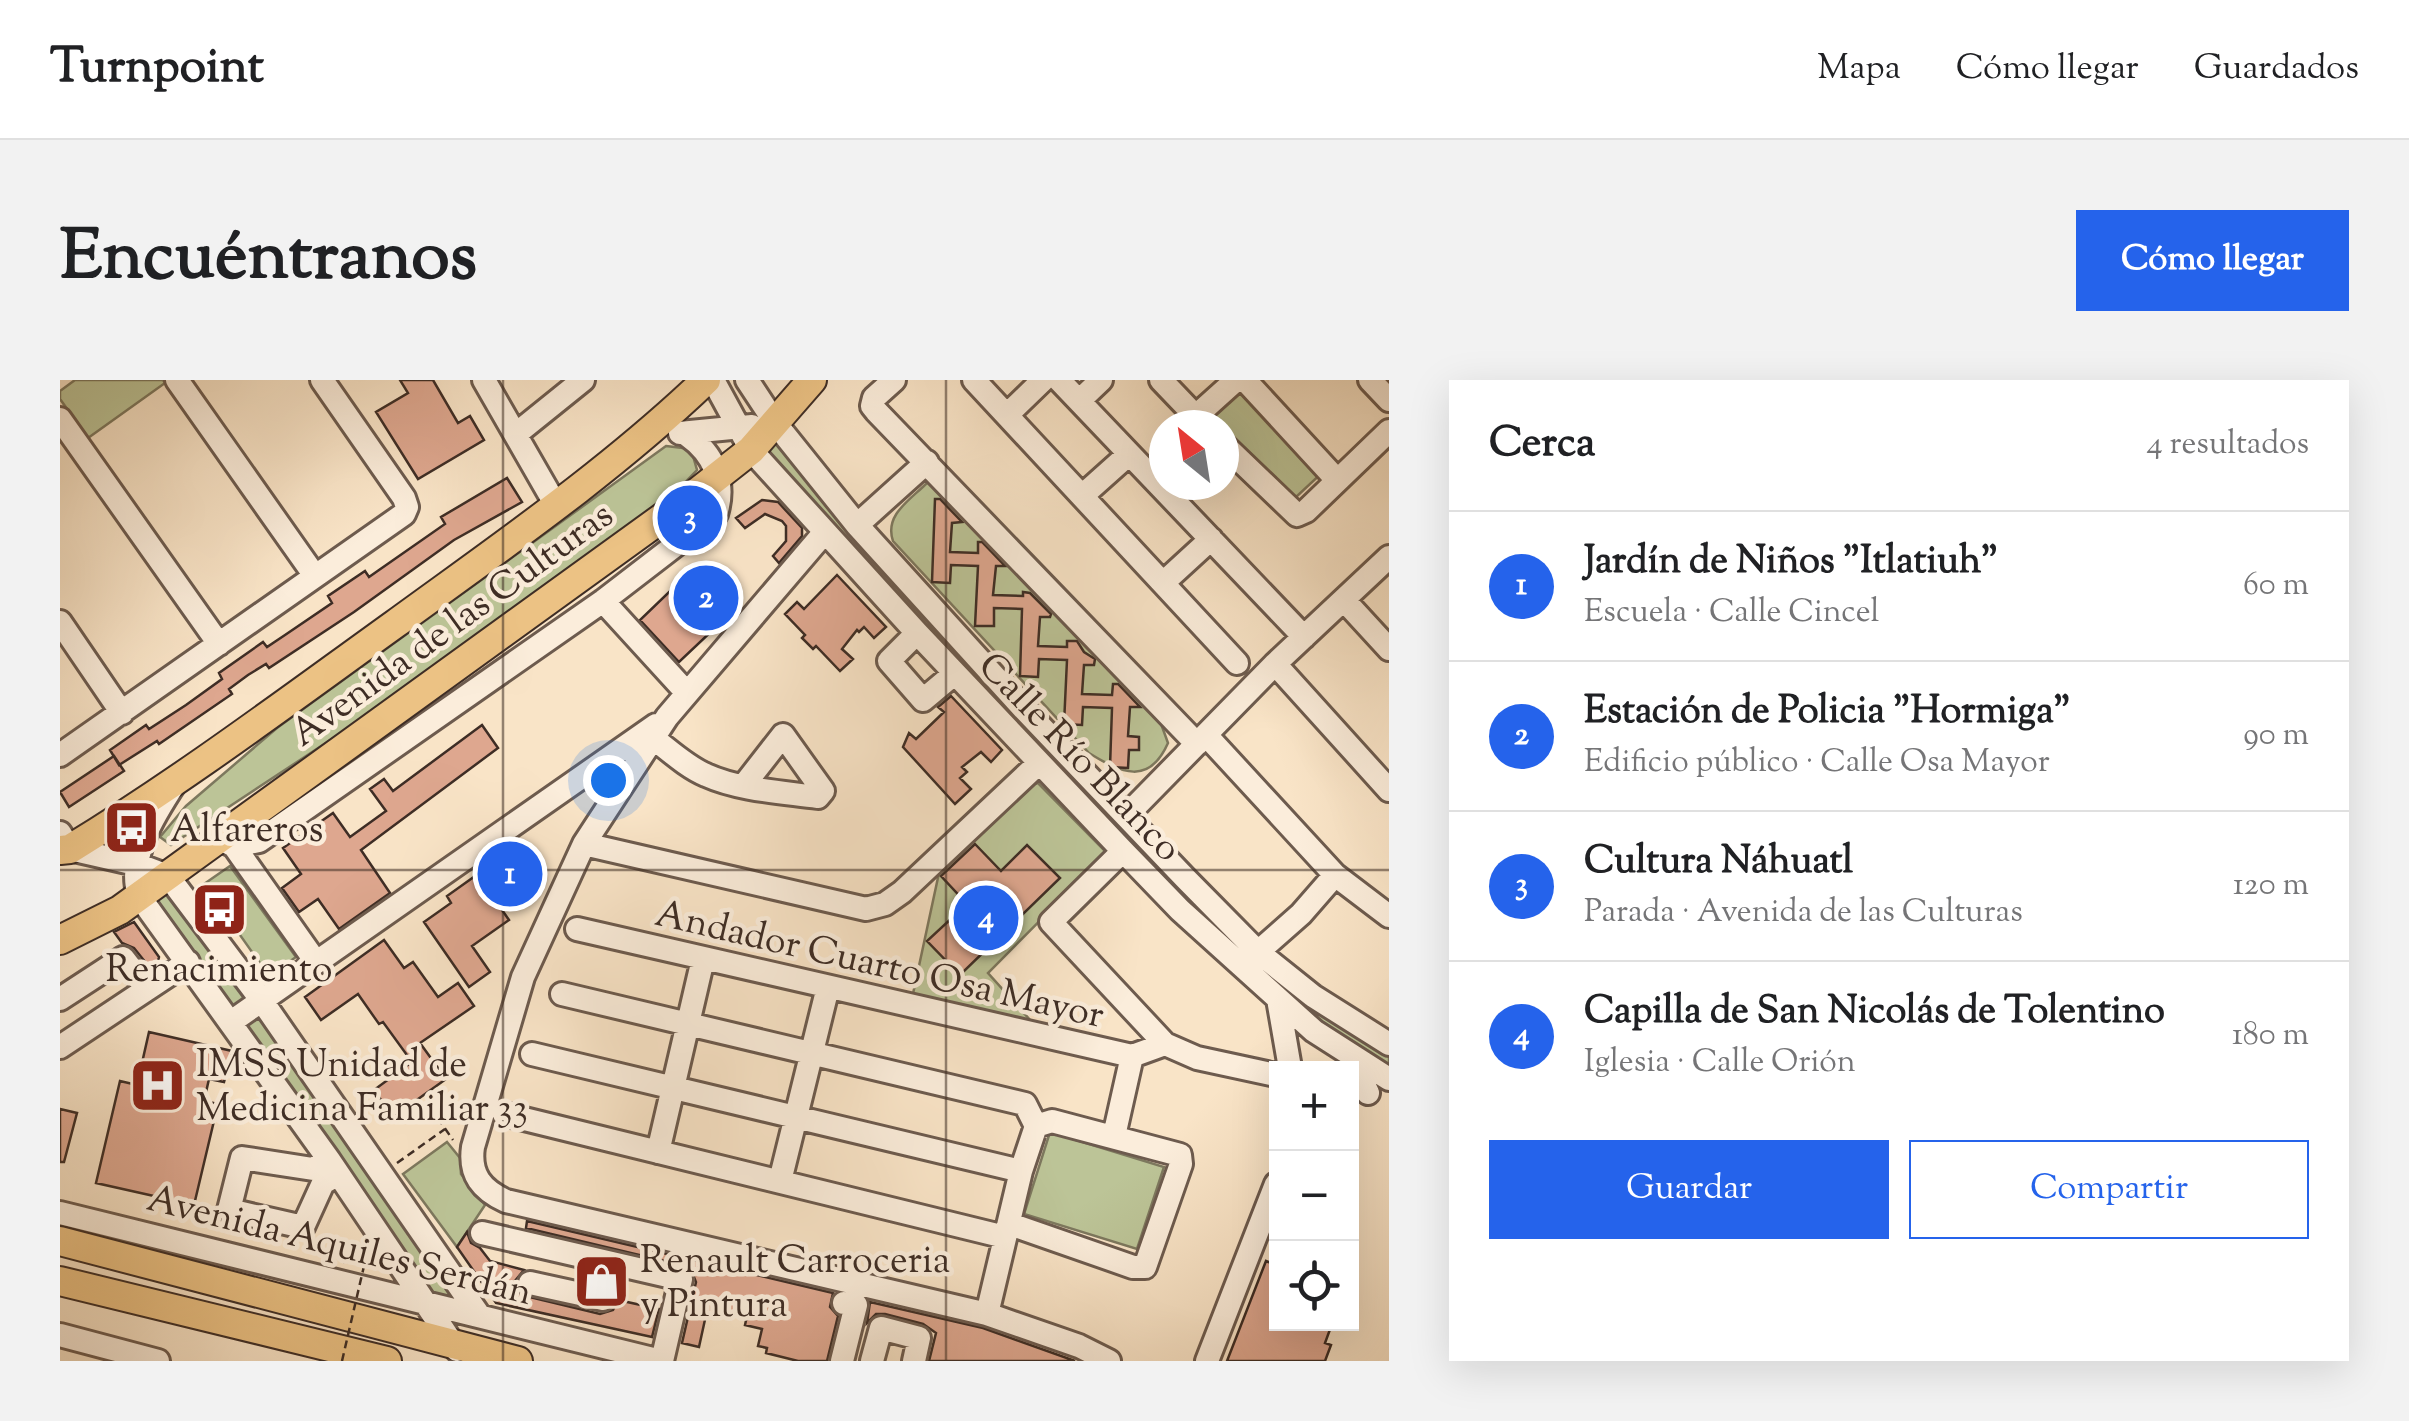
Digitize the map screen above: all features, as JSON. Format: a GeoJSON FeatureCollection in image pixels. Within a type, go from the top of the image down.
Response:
{"type":"FeatureCollection","features":[{"type":"Feature","properties":{"kind":"main road","name":"Avenida de las Culturas"},"geometry":{"type":"LineString","coordinates":[[63,847],[176,782],[557,507],[710,380]]}},
{"type":"Feature","properties":{"kind":"main road","name":"Avenida de las Culturas"},"geometry":{"type":"LineString","coordinates":[[60,940],[120,910],[226,842],[718,475],[745,438],[776,424],[812,380]]}},
{"type":"Feature","properties":{"kind":"main road","name":"Avenida Aquiles Serdán"},"geometry":{"type":"LineString","coordinates":[[60,1241],[192,1275],[459,1354],[518,1361]]}},
{"type":"Feature","properties":{"kind":"main road"},"geometry":{"type":"LineString","coordinates":[[60,1281],[387,1361]]}},
{"type":"Feature","properties":{"kind":"street"},"geometry":{"type":"LineString","coordinates":[[177,380],[315,576]]}},
{"type":"Feature","properties":{"kind":"street"},"geometry":{"type":"LineString","coordinates":[[60,754],[404,514],[404,498],[322,380]]}},
{"type":"Feature","properties":{"kind":"street"},"geometry":{"type":"LineString","coordinates":[[484,380],[557,507]]}},
{"type":"Feature","properties":{"kind":"street"},"geometry":{"type":"LineString","coordinates":[[516,434],[583,380]]}},
{"type":"Feature","properties":{"kind":"street","name":"Calle Río Blanco"},"geometry":{"type":"LineString","coordinates":[[710,380],[745,438],[824,532],[1123,852],[1343,1060],[1389,1079]]}},
{"type":"Feature","properties":{"kind":"street","name":"Calle Río Blanco"},"geometry":{"type":"LineString","coordinates":[[748,380],[776,424],[857,525],[1185,878],[1258,952],[1313,996],[1389,1044]]}},
{"type":"Feature","properties":{"kind":"street"},"geometry":{"type":"LineString","coordinates":[[894,380],[874,398],[872,406],[1335,875],[1389,916]]}},
{"type":"Feature","properties":{"kind":"street"},"geometry":{"type":"LineString","coordinates":[[974,380],[1237,663]]}},
{"type":"Feature","properties":{"kind":"street"},"geometry":{"type":"LineString","coordinates":[[1007,415],[1043,380]]}},
{"type":"Feature","properties":{"kind":"street"},"geometry":{"type":"LineString","coordinates":[[1059,380],[1304,636]]}},
{"type":"Feature","properties":{"kind":"street"},"geometry":{"type":"LineString","coordinates":[[1079,402],[1101,380]]}},
{"type":"Feature","properties":{"kind":"street"},"geometry":{"type":"LineString","coordinates":[[1162,380],[1190,410]]}},
{"type":"Feature","properties":{"kind":"street"},"geometry":{"type":"LineString","coordinates":[[1209,410],[1236,380]]}},
{"type":"Feature","properties":{"kind":"street"},"geometry":{"type":"LineString","coordinates":[[1245,380],[1337,480]]}},
{"type":"Feature","properties":{"kind":"street"},"geometry":{"type":"LineString","coordinates":[[1370,380],[1389,400]]}},
{"type":"Feature","properties":{"kind":"street"},"geometry":{"type":"LineString","coordinates":[[60,419],[219,644]]}},
{"type":"Feature","properties":{"kind":"street"},"geometry":{"type":"LineString","coordinates":[[655,429],[745,438]]}},
{"type":"Feature","properties":{"kind":"street"},"geometry":{"type":"LineString","coordinates":[[1239,460],[1297,516],[1306,512],[1389,432]]}},
{"type":"Feature","properties":{"kind":"street"},"geometry":{"type":"LineString","coordinates":[[226,842],[259,842],[604,601],[716,514],[722,496],[718,475],[703,446],[687,435]]}},
{"type":"Feature","properties":{"kind":"street"},"geometry":{"type":"LineString","coordinates":[[1082,496],[1129,454]]}},
{"type":"Feature","properties":{"kind":"street"},"geometry":{"type":"LineString","coordinates":[[857,525],[927,462]]}},
{"type":"Feature","properties":{"kind":"street"},"geometry":{"type":"LineString","coordinates":[[824,532],[667,717],[584,844],[539,939],[504,1037],[473,1148],[479,1183],[506,1201],[987,1314],[1079,1346],[1109,1361]]}},
{"type":"Feature","properties":{"kind":"street"},"geometry":{"type":"LineString","coordinates":[[1163,583],[1211,540]]}},
{"type":"Feature","properties":{"kind":"street"},"geometry":{"type":"LineString","coordinates":[[1128,814],[1275,664],[1389,557]]}},
{"type":"Feature","properties":{"kind":"street"},"geometry":{"type":"LineString","coordinates":[[1344,600],[1389,649]]}},
{"type":"Feature","properties":{"kind":"street"},"geometry":{"type":"LineString","coordinates":[[604,601],[687,693]]}},
{"type":"Feature","properties":{"kind":"street"},"geometry":{"type":"LineString","coordinates":[[60,622],[122,713]]}},
{"type":"Feature","properties":{"kind":"street"},"geometry":{"type":"LineString","coordinates":[[917,633],[889,661],[923,700],[954,674]]}},
{"type":"Feature","properties":{"kind":"street"},"geometry":{"type":"LineString","coordinates":[[1275,664],[1389,790]]}},
{"type":"Feature","properties":{"kind":"street"},"geometry":{"type":"LineString","coordinates":[[230,1022],[667,717]]}},
{"type":"Feature","properties":{"kind":"street"},"geometry":{"type":"LineString","coordinates":[[653,738],[702,774],[744,785]]}},
{"type":"Feature","properties":{"kind":"street"},"geometry":{"type":"LineString","coordinates":[[584,844],[866,908],[885,904],[902,892],[1039,763]]}},
{"type":"Feature","properties":{"kind":"street"},"geometry":{"type":"LineString","coordinates":[[176,782],[150,824],[136,864],[133,878],[138,896],[333,1167],[459,1354]]}},
{"type":"Feature","properties":{"kind":"street"},"geometry":{"type":"LineString","coordinates":[[226,842],[316,962]]}},
{"type":"Feature","properties":{"kind":"street","name":"Avenida de las Culturas"},"geometry":{"type":"LineString","coordinates":[[63,847],[136,864],[168,876]]}},
{"type":"Feature","properties":{"kind":"street"},"geometry":{"type":"LineString","coordinates":[[1123,852],[1051,922],[1165,1044],[1198,1058],[1269,1073]]}},
{"type":"Feature","properties":{"kind":"street"},"geometry":{"type":"LineString","coordinates":[[1258,952],[1301,914],[1335,875]]}},
{"type":"Feature","properties":{"kind":"street"},"geometry":{"type":"LineString","coordinates":[[168,876],[384,1173],[479,1315]]}},
{"type":"Feature","properties":{"kind":"street"},"geometry":{"type":"LineString","coordinates":[[1165,895],[1185,878]]}},
{"type":"Feature","properties":{"kind":"street","name":"Andador Cuarto Osa Mayor"},"geometry":{"type":"LineString","coordinates":[[578,929],[1132,1056],[1165,1044]]}},
{"type":"Feature","properties":{"kind":"street"},"geometry":{"type":"LineString","coordinates":[[60,1000],[123,958],[147,989]]}},
{"type":"Feature","properties":{"kind":"street"},"geometry":{"type":"LineString","coordinates":[[658,1152],[702,959]]}},
{"type":"Feature","properties":{"kind":"street"},"geometry":{"type":"LineString","coordinates":[[60,1046],[188,962]]}},
{"type":"Feature","properties":{"kind":"street"},"geometry":{"type":"LineString","coordinates":[[780,1181],[828,986]]}},
{"type":"Feature","properties":{"kind":"street"},"geometry":{"type":"LineString","coordinates":[[562,994],[1025,1104],[1036,1126],[1021,1171],[987,1314]]}},
{"type":"Feature","properties":{"kind":"street"},"geometry":{"type":"LineString","coordinates":[[1278,999],[1289,1061]]}},
{"type":"Feature","properties":{"kind":"street"},"geometry":{"type":"LineString","coordinates":[[532,1054],[1021,1171]]}},
{"type":"Feature","properties":{"kind":"street"},"geometry":{"type":"LineString","coordinates":[[1114,1136],[1132,1056]]}},
{"type":"Feature","properties":{"kind":"street"},"geometry":{"type":"LineString","coordinates":[[1343,1060],[1368,1094]]}},
{"type":"Feature","properties":{"kind":"street"},"geometry":{"type":"LineString","coordinates":[[504,1114],[1008,1231],[1144,1267],[1181,1164],[1180,1155],[1052,1121],[1036,1126]]}},
{"type":"Feature","properties":{"kind":"street"},"geometry":{"type":"LineString","coordinates":[[333,1167],[242,1158],[229,1210],[303,1227],[333,1167],[364,1146]]}},
{"type":"Feature","properties":{"kind":"street"},"geometry":{"type":"LineString","coordinates":[[1208,1361],[1269,1202]]}},
{"type":"Feature","properties":{"kind":"street","name":"Avenida Aquiles Serdán"},"geometry":{"type":"LineString","coordinates":[[60,1213],[662,1361]]}},
{"type":"Feature","properties":{"kind":"street"},"geometry":{"type":"LineString","coordinates":[[482,1233],[681,1279],[662,1361]]}},
{"type":"Feature","properties":{"kind":"street"},"geometry":{"type":"LineString","coordinates":[[530,1283],[604,1299],[612,1263]]}},
{"type":"Feature","properties":{"kind":"street"},"geometry":{"type":"LineString","coordinates":[[842,1361],[856,1305],[844,1303]]}},
{"type":"Feature","properties":{"kind":"street"},"geometry":{"type":"LineString","coordinates":[[872,1361],[881,1328],[919,1338],[914,1361]]}},
{"type":"Feature","properties":{"kind":"street"},"geometry":{"type":"LineString","coordinates":[[68,1345],[158,1361]]}},
{"type":"Feature","properties":{"kind":"path"},"geometry":{"type":"LineString","coordinates":[[430,1107],[456,1143]]}},
{"type":"Feature","properties":{"kind":"path"},"geometry":{"type":"LineString","coordinates":[[384,1173],[445,1129]]}},
{"type":"Feature","properties":{"kind":"path"},"geometry":{"type":"LineString","coordinates":[[342,1361],[364,1266],[344,1261]]}},
{"type":"Feature","properties":{"kind":"green space"},"geometry":{"type":"Polygon","coordinates":[[[75,380],[165,383],[88,438],[60,399],[60,391],[75,380]]]}},
{"type":"Feature","properties":{"kind":"green space"},"geometry":{"type":"Polygon","coordinates":[[[1243,386],[1324,471],[1295,498],[1279,490],[1239,449],[1239,410],[1218,410],[1243,386]]]}},
{"type":"Feature","properties":{"kind":"green space"},"geometry":{"type":"Polygon","coordinates":[[[778,434],[1185,885],[1389,1050],[1389,1073],[1353,1052],[1173,895],[761,452],[778,434]]]}},
{"type":"Feature","properties":{"kind":"green space"},"geometry":{"type":"Polygon","coordinates":[[[666,446],[691,449],[697,470],[672,496],[426,677],[171,845],[160,837],[186,806],[277,728],[666,446]]]}},
{"type":"Feature","properties":{"kind":"green space"},"geometry":{"type":"Polygon","coordinates":[[[932,482],[1160,721],[1168,743],[1152,766],[1133,772],[1123,770],[1089,753],[893,541],[895,516],[932,482]]]}},
{"type":"Feature","properties":{"kind":"green space"},"geometry":{"type":"Polygon","coordinates":[[[1038,783],[1107,853],[988,973],[1031,1021],[1028,1031],[911,1003],[939,873],[1038,783]]]}},
{"type":"Feature","properties":{"kind":"green space"},"geometry":{"type":"Polygon","coordinates":[[[230,866],[296,957],[269,976],[204,884],[230,866]]]}},
{"type":"Feature","properties":{"kind":"green space"},"geometry":{"type":"Polygon","coordinates":[[[167,887],[256,1007],[460,1301],[427,1294],[151,898],[167,887]]]}},
{"type":"Feature","properties":{"kind":"green space"},"geometry":{"type":"Polygon","coordinates":[[[1050,1132],[1164,1167],[1137,1249],[1024,1214],[1050,1132]]]}},
{"type":"Feature","properties":{"kind":"green space"},"geometry":{"type":"Polygon","coordinates":[[[447,1142],[460,1158],[461,1174],[485,1205],[457,1247],[403,1174],[447,1142]]]}},
{"type":"Feature","properties":{"kind":"building"},"geometry":{"type":"Polygon","coordinates":[[[400,380],[433,380],[458,423],[470,416],[484,440],[418,479],[376,412],[408,393],[400,380]]]}},
{"type":"Feature","properties":{"kind":"building"},"geometry":{"type":"Polygon","coordinates":[[[507,478],[522,502],[454,540],[269,668],[266,664],[248,675],[229,689],[232,694],[159,744],[157,741],[119,765],[110,750],[146,725],[149,729],[186,705],[222,679],[219,673],[263,642],[267,647],[285,635],[332,603],[328,596],[365,571],[369,577],[445,524],[441,517],[507,478]]]}},
{"type":"Feature","properties":{"kind":"building"},"geometry":{"type":"Polygon","coordinates":[[[935,499],[940,499],[962,522],[952,523],[950,552],[978,553],[978,542],[982,542],[1005,566],[996,566],[993,595],[1030,593],[1051,614],[1040,617],[1038,646],[1067,647],[1067,641],[1077,641],[1095,659],[1094,665],[1084,665],[1082,694],[1112,695],[1113,684],[1118,684],[1140,707],[1130,707],[1128,736],[1139,737],[1139,750],[1129,750],[1128,768],[1110,767],[1112,708],[1083,707],[1082,725],[1064,724],[1067,660],[1039,659],[1038,677],[1020,676],[1022,609],[994,608],[994,626],[975,626],[978,566],[951,565],[950,583],[932,582],[935,499]]]}},
{"type":"Feature","properties":{"kind":"building"},"geometry":{"type":"Polygon","coordinates":[[[762,500],[778,502],[802,528],[802,536],[779,563],[773,556],[786,541],[782,521],[765,514],[745,528],[736,518],[762,500]]]}},
{"type":"Feature","properties":{"kind":"building"},"geometry":{"type":"Polygon","coordinates":[[[692,570],[734,610],[679,662],[640,620],[692,570]]]}},
{"type":"Feature","properties":{"kind":"building"},"geometry":{"type":"Polygon","coordinates":[[[837,575],[886,627],[874,638],[864,627],[857,630],[842,649],[853,659],[840,671],[816,646],[813,649],[802,638],[805,635],[785,614],[797,602],[804,609],[837,575]]]}},
{"type":"Feature","properties":{"kind":"building"},"geometry":{"type":"Polygon","coordinates":[[[951,696],[1002,750],[991,762],[981,752],[962,767],[967,772],[960,778],[971,789],[955,804],[903,747],[909,733],[916,739],[944,712],[938,707],[951,696]]]}},
{"type":"Feature","properties":{"kind":"building"},"geometry":{"type":"Polygon","coordinates":[[[482,725],[498,748],[361,850],[390,893],[339,929],[318,899],[299,912],[282,888],[301,874],[283,848],[333,813],[350,837],[386,811],[370,789],[384,779],[393,791],[482,725]]]}},
{"type":"Feature","properties":{"kind":"building"},"geometry":{"type":"Polygon","coordinates":[[[114,756],[124,771],[69,807],[60,792],[114,756]]]}},
{"type":"Feature","properties":{"kind":"building"},"geometry":{"type":"Polygon","coordinates":[[[975,844],[1001,871],[1027,845],[1060,878],[960,975],[927,941],[967,904],[941,876],[975,844]]]}},
{"type":"Feature","properties":{"kind":"building"},"geometry":{"type":"Polygon","coordinates":[[[513,849],[527,869],[491,894],[509,920],[472,946],[490,972],[469,987],[424,922],[451,903],[447,896],[513,849]]]}},
{"type":"Feature","properties":{"kind":"building"},"geometry":{"type":"Polygon","coordinates":[[[134,922],[159,957],[157,965],[150,968],[114,932],[134,922]]]}},
{"type":"Feature","properties":{"kind":"building"},"geometry":{"type":"Polygon","coordinates":[[[384,940],[404,968],[413,962],[438,997],[458,983],[474,1006],[420,1043],[446,1079],[393,1117],[374,1090],[412,1062],[383,1022],[379,1024],[358,994],[321,1020],[305,997],[384,940]]]}},
{"type":"Feature","properties":{"kind":"building"},"geometry":{"type":"Polygon","coordinates":[[[149,1032],[232,1051],[224,1082],[209,1079],[204,1101],[218,1104],[194,1205],[96,1183],[120,1081],[137,1085],[149,1032]]]}},
{"type":"Feature","properties":{"kind":"building"},"geometry":{"type":"Polygon","coordinates":[[[60,1109],[77,1113],[64,1162],[60,1162],[60,1109]]]}},
{"type":"Feature","properties":{"kind":"building"},"geometry":{"type":"Polygon","coordinates":[[[527,1221],[833,1293],[830,1307],[838,1316],[827,1361],[798,1361],[766,1353],[767,1348],[758,1346],[762,1329],[745,1325],[747,1316],[715,1308],[713,1317],[706,1315],[699,1347],[682,1343],[696,1282],[690,1267],[526,1228],[527,1221]]]}},
{"type":"Feature","properties":{"kind":"building"},"geometry":{"type":"Polygon","coordinates":[[[467,1232],[471,1243],[490,1261],[524,1270],[515,1281],[521,1295],[600,1314],[613,1310],[618,1300],[659,1309],[652,1337],[496,1303],[457,1247],[467,1232]]]}},
{"type":"Feature","properties":{"kind":"building"},"geometry":{"type":"Polygon","coordinates":[[[1266,1261],[1269,1262],[1269,1331],[1329,1331],[1325,1343],[1331,1345],[1325,1361],[1227,1361],[1266,1261]]]}},
{"type":"Feature","properties":{"kind":"building"},"geometry":{"type":"Polygon","coordinates":[[[870,1302],[983,1328],[1075,1361],[929,1361],[936,1333],[923,1324],[885,1314],[876,1314],[867,1323],[870,1302]]]}},
{"type":"Feature","properties":{"kind":"place","name":"Cultura Náhuatl"},"geometry":{"type":"Point","coordinates":[690,518]}},
{"type":"Feature","properties":{"kind":"place","name":"Estación de Policia \"Hormiga\""},"geometry":{"type":"Point","coordinates":[706,598]}},
{"type":"Feature","properties":{"kind":"place","name":"Alfareros"},"geometry":{"type":"Point","coordinates":[131,828]}},
{"type":"Feature","properties":{"kind":"place","name":"Jardín de Niños \"Itlatiuh\""},"geometry":{"type":"Point","coordinates":[510,874]}},
{"type":"Feature","properties":{"kind":"place","name":"Renacimiento"},"geometry":{"type":"Point","coordinates":[219,910]}},
{"type":"Feature","properties":{"kind":"place","name":"Capilla de San Nicolás de Tolentino"},"geometry":{"type":"Point","coordinates":[986,918]}},
{"type":"Feature","properties":{"kind":"place","name":"IMSS Unidad de Medicina Familiar 33"},"geometry":{"type":"Point","coordinates":[157,1085]}},
{"type":"Feature","properties":{"kind":"place","name":"Renault Carroceria y Pintura"},"geometry":{"type":"Point","coordinates":[601,1281]}}]}
